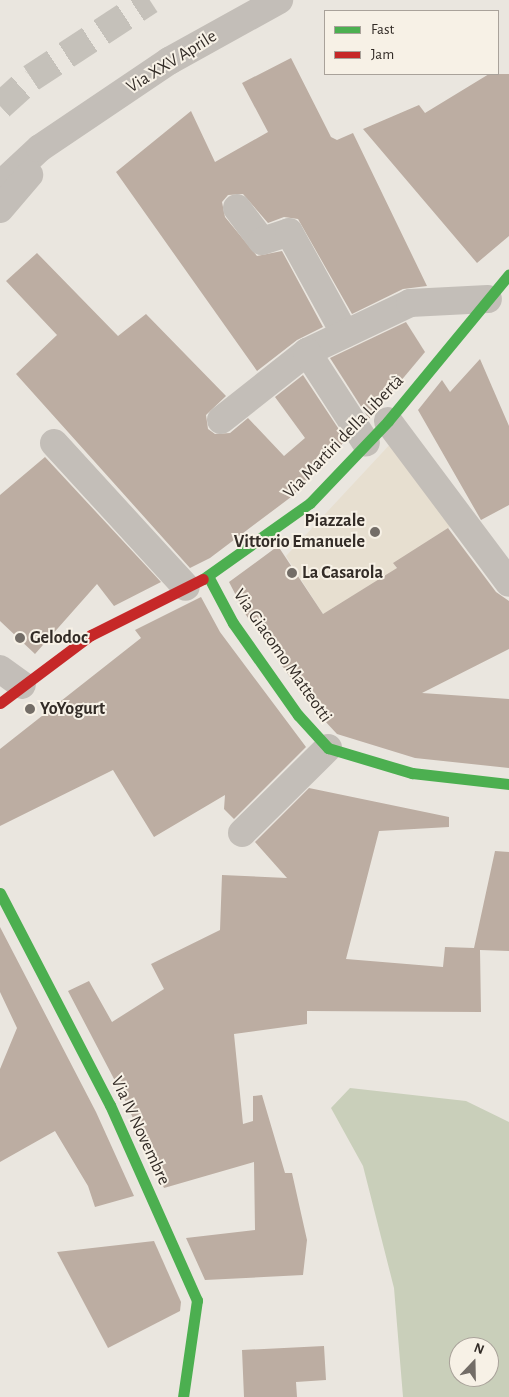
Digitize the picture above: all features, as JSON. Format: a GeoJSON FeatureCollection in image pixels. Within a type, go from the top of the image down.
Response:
{"type":"FeatureCollection","features":[{"type":"Feature","properties":{"kind":"street","name":"Via XXV Aprile"},"geometry":{"type":"LineString","coordinates":[[0,184],[40,148],[169,61],[279,0]]}},
{"type":"Feature","properties":{"kind":"street","name":"Via XXV Aprile"},"geometry":{"type":"LineString","coordinates":[[0,209],[69,129]]}},
{"type":"Feature","properties":{"kind":"street"},"geometry":{"type":"LineString","coordinates":[[236,208],[262,241],[289,232],[345,334]]}},
{"type":"Feature","properties":{"kind":"street","name":"Via Martiri della Libertà"},"geometry":{"type":"LineString","coordinates":[[0,703],[91,635],[197,582],[310,503],[388,421],[509,274]]}},
{"type":"Feature","properties":{"kind":"street"},"geometry":{"type":"LineString","coordinates":[[221,420],[307,352],[410,303],[488,299]]}},
{"type":"Feature","properties":{"kind":"street"},"geometry":{"type":"LineString","coordinates":[[307,352],[366,443]]}},
{"type":"Feature","properties":{"kind":"street"},"geometry":{"type":"LineString","coordinates":[[388,421],[509,583]]}},
{"type":"Feature","properties":{"kind":"street"},"geometry":{"type":"LineString","coordinates":[[54,443],[197,582]]}},
{"type":"Feature","properties":{"kind":"street","name":"Via Giacomo Matteotti"},"geometry":{"type":"LineString","coordinates":[[197,582],[244,638],[298,715],[328,748],[412,773],[509,784]]}},
{"type":"Feature","properties":{"kind":"street"},"geometry":{"type":"LineString","coordinates":[[0,669],[22,685]]}},
{"type":"Feature","properties":{"kind":"street"},"geometry":{"type":"LineString","coordinates":[[242,833],[328,748]]}},
{"type":"Feature","properties":{"kind":"street","name":"Via IV Novembre"},"geometry":{"type":"LineString","coordinates":[[0,893],[110,1105],[197,1300],[182,1397]]}},
{"type":"Feature","properties":{"kind":"green space"},"geometry":{"type":"Polygon","coordinates":[[[350,1088],[466,1101],[509,1122],[509,1397],[403,1397],[394,1288],[363,1166],[331,1108],[350,1088]]]}},
{"type":"Feature","properties":{"kind":"shaded area","name":"Piazzale Vittorio Emanuele"},"geometry":{"type":"Polygon","coordinates":[[[394,440],[458,522],[394,563],[397,569],[323,614],[286,556],[394,440]]]}},
{"type":"Feature","properties":{"kind":"building"},"geometry":{"type":"Polygon","coordinates":[[[291,58],[331,137],[337,140],[353,133],[427,286],[403,289],[352,314],[298,219],[284,217],[268,223],[243,194],[228,195],[222,202],[225,217],[257,256],[282,251],[323,327],[297,340],[257,371],[116,172],[191,111],[215,162],[268,132],[242,83],[291,58]]]}},
{"type":"Feature","properties":{"kind":"building"},"geometry":{"type":"Polygon","coordinates":[[[509,74],[509,236],[477,263],[363,129],[419,105],[425,113],[487,75],[509,74]]]}},
{"type":"Feature","properties":{"kind":"building"},"geometry":{"type":"Polygon","coordinates":[[[37,253],[118,336],[146,314],[226,396],[206,415],[208,429],[215,434],[230,433],[248,418],[284,456],[305,438],[275,397],[303,375],[346,440],[291,497],[210,558],[190,568],[16,374],[57,335],[6,281],[37,253]]]}},
{"type":"Feature","properties":{"kind":"building"},"geometry":{"type":"Polygon","coordinates":[[[406,322],[425,352],[369,419],[330,358],[406,322]]]}},
{"type":"Feature","properties":{"kind":"building"},"geometry":{"type":"Polygon","coordinates":[[[480,359],[509,426],[509,505],[481,520],[418,410],[442,380],[450,392],[480,359]]]}},
{"type":"Feature","properties":{"kind":"building"},"geometry":{"type":"Polygon","coordinates":[[[45,457],[161,582],[114,606],[97,584],[35,654],[0,621],[0,495],[45,457]]]}},
{"type":"Feature","properties":{"kind":"building"},"geometry":{"type":"Polygon","coordinates":[[[448,528],[496,592],[509,601],[509,649],[422,693],[509,699],[509,768],[415,758],[337,734],[310,705],[246,615],[229,582],[278,546],[323,614],[397,568],[393,563],[448,528]]]}},
{"type":"Feature","properties":{"kind":"building"},"geometry":{"type":"Polygon","coordinates":[[[201,597],[220,632],[306,747],[234,819],[224,809],[225,795],[154,837],[113,770],[0,826],[0,749],[141,638],[135,630],[201,597]]]}},
{"type":"Feature","properties":{"kind":"building"},"geometry":{"type":"Polygon","coordinates":[[[309,788],[449,817],[449,827],[379,831],[346,959],[443,967],[445,947],[474,948],[495,851],[509,852],[509,951],[480,950],[481,1012],[307,1011],[307,1024],[234,1034],[243,1124],[253,1121],[253,1096],[262,1095],[285,1173],[292,1173],[307,1240],[303,1275],[205,1280],[186,1238],[255,1230],[254,1162],[164,1188],[124,1098],[68,991],[89,981],[112,1022],[164,989],[151,964],[220,930],[222,875],[287,878],[255,842],[309,788]]]}},
{"type":"Feature","properties":{"kind":"building"},"geometry":{"type":"Polygon","coordinates":[[[0,927],[96,1112],[134,1196],[95,1207],[88,1186],[55,1131],[0,1162],[0,1069],[17,1028],[0,992],[0,927]]]}},
{"type":"Feature","properties":{"kind":"building"},"geometry":{"type":"Polygon","coordinates":[[[154,1241],[181,1302],[180,1311],[108,1348],[57,1252],[154,1241]]]}},
{"type":"Feature","properties":{"kind":"building"},"geometry":{"type":"Polygon","coordinates":[[[324,1346],[326,1380],[296,1382],[297,1397],[244,1397],[242,1350],[324,1346]]]}},
{"type":"Feature","properties":{"kind":"tunnel"},"geometry":{"type":"LineString","coordinates":[[0,106],[31,78],[150,0]]}},
{"type":"Feature","properties":{"kind":"traffic: fast"},"geometry":{"type":"LineString","coordinates":[[203,579],[310,503],[388,421],[509,274]]}},
{"type":"Feature","properties":{"kind":"traffic: fast"},"geometry":{"type":"LineString","coordinates":[[208,576],[233,623],[298,715],[328,748],[412,773],[509,784]]}},
{"type":"Feature","properties":{"kind":"traffic: fast"},"geometry":{"type":"LineString","coordinates":[[0,893],[110,1105],[197,1300],[183,1397]]}},
{"type":"Feature","properties":{"kind":"traffic: jam"},"geometry":{"type":"LineString","coordinates":[[0,703],[91,635],[203,579]]}},
{"type":"Feature","properties":{"kind":"place","name":"Piazzale Vittorio Emanuele"},"geometry":{"type":"Point","coordinates":[375,532]}},
{"type":"Feature","properties":{"kind":"place","name":"La Casarola"},"geometry":{"type":"Point","coordinates":[292,573]}},
{"type":"Feature","properties":{"kind":"place","name":"Gelodoc"},"geometry":{"type":"Point","coordinates":[20,638]}},
{"type":"Feature","properties":{"kind":"place","name":"YoYogurt"},"geometry":{"type":"Point","coordinates":[30,709]}}]}
